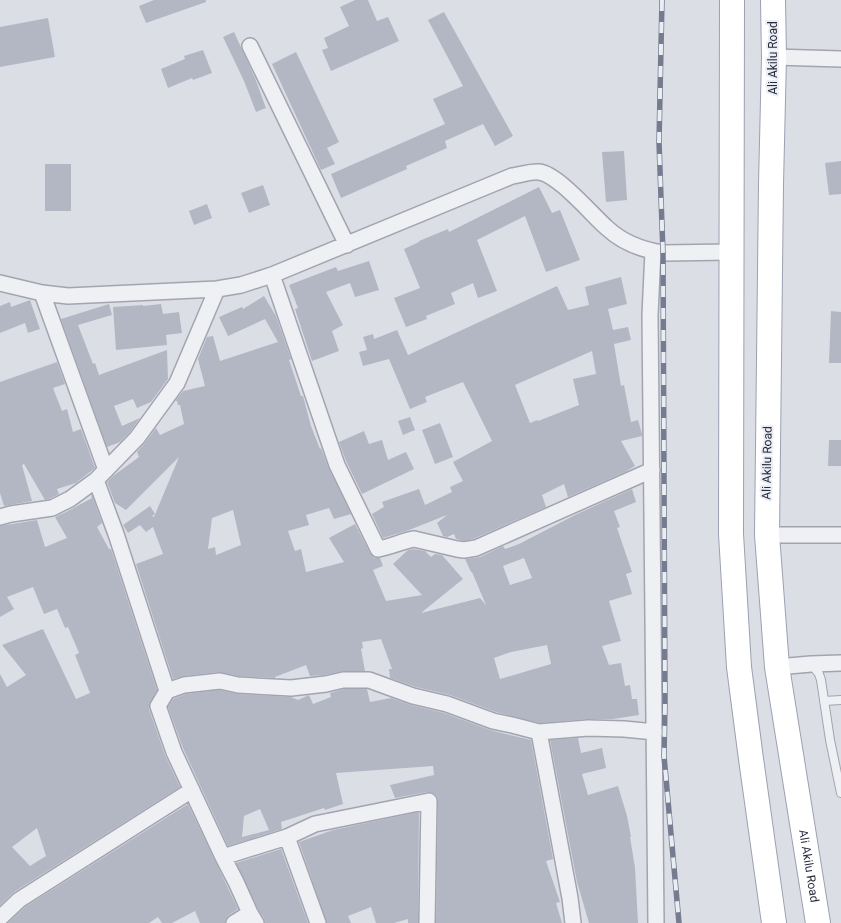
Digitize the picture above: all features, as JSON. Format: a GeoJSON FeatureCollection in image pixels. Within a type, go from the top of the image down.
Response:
{"type":"FeatureCollection","features":[{"type":"Feature","properties":{"kind":"main road"},"geometry":{"type":"LineString","coordinates":[[732,0],[731,534],[739,667],[774,923]]}},
{"type":"Feature","properties":{"kind":"main road","name":"Ali Akilu Road"},"geometry":{"type":"LineString","coordinates":[[773,0],[774,57],[767,535],[777,667],[818,923]]}},
{"type":"Feature","properties":{"kind":"street"},"geometry":{"type":"LineString","coordinates":[[250,46],[347,245]]}},
{"type":"Feature","properties":{"kind":"street"},"geometry":{"type":"LineString","coordinates":[[774,57],[841,59]]}},
{"type":"Feature","properties":{"kind":"street"},"geometry":{"type":"LineString","coordinates":[[0,283],[42,293],[68,296],[217,289],[241,285],[272,275],[347,245],[512,176],[540,172],[560,182],[608,230],[627,243],[653,252],[663,253],[731,252]]}},
{"type":"Feature","properties":{"kind":"street"},"geometry":{"type":"LineString","coordinates":[[653,252],[650,315],[656,923]]}},
{"type":"Feature","properties":{"kind":"street"},"geometry":{"type":"LineString","coordinates":[[272,275],[337,465],[378,549],[388,548],[414,539],[457,549],[476,548],[652,470]]}},
{"type":"Feature","properties":{"kind":"street"},"geometry":{"type":"LineString","coordinates":[[0,518],[12,514],[52,508],[70,499],[101,475],[137,438],[177,383],[217,289]]}},
{"type":"Feature","properties":{"kind":"street"},"geometry":{"type":"LineString","coordinates":[[42,293],[101,475],[116,534],[167,691]]}},
{"type":"Feature","properties":{"kind":"street"},"geometry":{"type":"LineString","coordinates":[[767,535],[841,535]]}},
{"type":"Feature","properties":{"kind":"street"},"geometry":{"type":"LineString","coordinates":[[777,667],[841,663]]}},
{"type":"Feature","properties":{"kind":"street"},"geometry":{"type":"LineString","coordinates":[[234,923],[253,918],[174,752],[158,706],[167,691],[184,685],[220,681],[238,685],[291,688],[343,680],[369,680],[413,696],[447,704],[493,721],[539,732],[588,728],[655,732]]}},
{"type":"Feature","properties":{"kind":"street"},"geometry":{"type":"LineString","coordinates":[[539,732],[569,888],[573,923]]}},
{"type":"Feature","properties":{"kind":"street"},"geometry":{"type":"LineString","coordinates":[[0,918],[20,900],[192,790]]}},
{"type":"Feature","properties":{"kind":"street"},"geometry":{"type":"LineString","coordinates":[[224,858],[287,837],[315,824],[429,801],[427,923]]}},
{"type":"Feature","properties":{"kind":"street"},"geometry":{"type":"LineString","coordinates":[[287,837],[318,923]]}},
{"type":"Feature","properties":{"kind":"lane"},"geometry":{"type":"LineString","coordinates":[[811,664],[821,680],[841,793]]}},
{"type":"Feature","properties":{"kind":"lane"},"geometry":{"type":"LineString","coordinates":[[824,701],[841,700]]}},
{"type":"Feature","properties":{"kind":"building"},"geometry":{"type":"Polygon","coordinates":[[[154,0],[206,0],[206,2],[146,23],[139,6],[154,0]]]}},
{"type":"Feature","properties":{"kind":"building"},"geometry":{"type":"Polygon","coordinates":[[[355,0],[368,0],[377,21],[388,17],[399,41],[331,71],[322,50],[328,48],[324,38],[349,26],[340,7],[355,0]]]}},
{"type":"Feature","properties":{"kind":"building"},"geometry":{"type":"Polygon","coordinates":[[[444,12],[513,136],[495,146],[483,124],[445,141],[447,148],[406,166],[407,169],[341,198],[331,174],[445,124],[433,99],[463,86],[428,20],[444,12]]]}},
{"type":"Feature","properties":{"kind":"building"},"geometry":{"type":"Polygon","coordinates":[[[48,18],[55,57],[0,67],[0,27],[48,18]]]}},
{"type":"Feature","properties":{"kind":"building"},"geometry":{"type":"Polygon","coordinates":[[[234,32],[255,78],[266,108],[256,112],[244,81],[223,37],[234,32]]]}},
{"type":"Feature","properties":{"kind":"building"},"geometry":{"type":"Polygon","coordinates":[[[203,50],[212,73],[193,80],[192,78],[168,88],[161,69],[185,59],[184,56],[203,50]]]}},
{"type":"Feature","properties":{"kind":"building"},"geometry":{"type":"Polygon","coordinates":[[[296,52],[339,142],[327,148],[335,164],[321,170],[272,64],[296,52]]]}},
{"type":"Feature","properties":{"kind":"building"},"geometry":{"type":"Polygon","coordinates":[[[624,151],[627,200],[606,202],[602,152],[624,151]]]}},
{"type":"Feature","properties":{"kind":"building"},"geometry":{"type":"Polygon","coordinates":[[[841,161],[841,194],[829,195],[825,163],[841,161]]]}},
{"type":"Feature","properties":{"kind":"building"},"geometry":{"type":"Polygon","coordinates":[[[45,164],[71,164],[71,211],[45,211],[45,164]]]}},
{"type":"Feature","properties":{"kind":"building"},"geometry":{"type":"Polygon","coordinates":[[[263,185],[270,205],[249,213],[241,193],[263,185]]]}},
{"type":"Feature","properties":{"kind":"building"},"geometry":{"type":"Polygon","coordinates":[[[539,187],[552,213],[560,210],[580,260],[546,272],[525,216],[477,240],[497,291],[478,298],[473,283],[451,293],[455,304],[426,316],[427,319],[406,327],[394,298],[420,288],[404,249],[448,229],[449,232],[539,187]]]}},
{"type":"Feature","properties":{"kind":"building"},"geometry":{"type":"Polygon","coordinates":[[[207,204],[212,218],[194,225],[189,211],[207,204]]]}},
{"type":"Feature","properties":{"kind":"building"},"geometry":{"type":"Polygon","coordinates":[[[369,261],[379,290],[355,297],[350,283],[326,292],[343,325],[332,331],[339,351],[312,361],[295,309],[298,308],[289,285],[336,267],[338,271],[369,261]]]}},
{"type":"Feature","properties":{"kind":"building"},"geometry":{"type":"Polygon","coordinates":[[[621,277],[627,304],[608,309],[613,330],[628,327],[631,340],[614,344],[621,386],[624,385],[631,422],[638,420],[642,434],[642,436],[621,441],[635,466],[568,497],[564,484],[542,495],[546,507],[473,539],[464,541],[456,539],[454,534],[447,537],[443,536],[437,523],[447,515],[383,538],[372,514],[384,507],[382,502],[419,489],[425,505],[452,492],[450,487],[463,481],[453,462],[492,441],[463,382],[425,397],[427,402],[410,409],[389,359],[363,366],[359,352],[367,350],[363,337],[373,334],[374,339],[397,330],[408,355],[557,286],[568,310],[589,305],[585,287],[621,277]],[[592,351],[515,385],[530,423],[579,405],[573,379],[596,374],[592,351]]]}},
{"type":"Feature","properties":{"kind":"building"},"geometry":{"type":"Polygon","coordinates":[[[264,296],[276,316],[311,426],[351,514],[334,519],[329,508],[306,515],[309,525],[288,531],[295,551],[301,549],[306,572],[344,562],[329,538],[355,524],[370,553],[374,558],[380,558],[383,566],[373,570],[386,601],[422,595],[393,564],[408,550],[414,549],[425,551],[431,557],[435,554],[442,555],[463,579],[421,613],[480,598],[486,605],[465,559],[480,557],[503,546],[505,549],[519,544],[577,514],[632,489],[636,502],[614,511],[620,527],[617,528],[632,572],[626,574],[632,594],[609,601],[621,641],[602,646],[609,665],[621,663],[625,686],[630,685],[632,699],[637,699],[639,715],[613,719],[540,723],[496,712],[450,695],[416,687],[390,678],[389,669],[392,669],[381,639],[362,642],[363,648],[361,649],[365,671],[343,671],[310,676],[306,665],[275,678],[239,676],[219,672],[173,679],[136,564],[163,554],[153,527],[146,532],[140,525],[128,533],[123,525],[150,506],[155,514],[152,516],[154,517],[179,457],[126,510],[115,503],[107,482],[139,457],[137,452],[156,428],[160,435],[184,424],[180,405],[175,401],[183,391],[205,386],[198,359],[207,337],[213,336],[220,361],[278,342],[265,319],[228,336],[219,317],[242,307],[243,309],[264,296]],[[233,510],[212,518],[208,549],[215,547],[216,555],[241,545],[233,510]],[[524,558],[503,566],[510,585],[532,578],[524,558]],[[547,645],[511,652],[494,658],[500,679],[551,664],[547,645]]]}},
{"type":"Feature","properties":{"kind":"building"},"geometry":{"type":"Polygon","coordinates":[[[30,300],[40,329],[28,333],[25,323],[0,333],[0,306],[10,302],[11,307],[30,300]]]}},
{"type":"Feature","properties":{"kind":"building"},"geometry":{"type":"Polygon","coordinates":[[[109,304],[112,315],[78,325],[99,375],[167,350],[168,379],[151,402],[137,408],[133,399],[114,406],[122,426],[140,418],[120,442],[107,447],[61,319],[109,304]]]}},
{"type":"Feature","properties":{"kind":"building"},"geometry":{"type":"Polygon","coordinates":[[[161,304],[163,314],[179,312],[182,333],[166,335],[167,345],[116,350],[113,307],[161,304]]]}},
{"type":"Feature","properties":{"kind":"building"},"geometry":{"type":"Polygon","coordinates":[[[831,311],[841,312],[841,363],[829,363],[831,311]]]}},
{"type":"Feature","properties":{"kind":"building"},"geometry":{"type":"Polygon","coordinates":[[[57,362],[65,384],[53,388],[62,411],[67,409],[73,432],[81,429],[95,468],[76,483],[57,489],[59,494],[45,500],[24,464],[22,465],[32,501],[4,506],[0,493],[0,382],[57,362]]]}},
{"type":"Feature","properties":{"kind":"building"},"geometry":{"type":"Polygon","coordinates":[[[410,417],[415,430],[403,435],[398,421],[410,417]]]}},
{"type":"Feature","properties":{"kind":"building"},"geometry":{"type":"Polygon","coordinates":[[[440,423],[453,457],[435,464],[422,430],[440,423]]]}},
{"type":"Feature","properties":{"kind":"building"},"geometry":{"type":"Polygon","coordinates":[[[364,431],[369,444],[382,440],[388,460],[406,452],[414,469],[362,494],[339,442],[364,431]]]}},
{"type":"Feature","properties":{"kind":"building"},"geometry":{"type":"Polygon","coordinates":[[[829,440],[841,440],[841,466],[828,466],[829,440]]]}},
{"type":"Feature","properties":{"kind":"building"},"geometry":{"type":"Polygon","coordinates":[[[92,495],[102,523],[97,527],[109,549],[111,549],[157,690],[150,702],[149,709],[165,755],[180,787],[14,892],[0,905],[0,674],[7,687],[26,675],[2,645],[43,629],[76,699],[90,693],[75,655],[79,653],[68,627],[65,628],[57,609],[44,614],[33,587],[7,597],[14,609],[0,617],[0,526],[37,520],[45,547],[67,538],[55,517],[92,498],[92,495]],[[37,828],[12,847],[30,866],[46,856],[37,828]]]}},
{"type":"Feature","properties":{"kind":"building"},"geometry":{"type":"Polygon","coordinates":[[[344,689],[367,689],[370,702],[391,698],[444,713],[490,730],[531,740],[553,859],[546,861],[560,902],[556,903],[562,923],[436,923],[437,796],[427,792],[395,798],[390,785],[434,775],[433,766],[336,773],[343,804],[281,822],[282,829],[228,846],[183,748],[168,707],[173,699],[186,694],[219,690],[237,694],[291,697],[298,700],[309,695],[313,704],[331,697],[330,693],[344,689]],[[260,809],[244,816],[242,837],[269,830],[260,809]]]}},
{"type":"Feature","properties":{"kind":"building"},"geometry":{"type":"Polygon","coordinates":[[[578,738],[581,753],[602,748],[606,768],[582,774],[588,795],[618,786],[631,837],[638,923],[589,923],[577,882],[550,740],[578,738]]]}},
{"type":"Feature","properties":{"kind":"building"},"geometry":{"type":"Polygon","coordinates":[[[188,804],[238,909],[226,918],[225,923],[200,923],[195,911],[172,923],[162,923],[158,917],[149,923],[8,923],[25,907],[188,804]]]}},
{"type":"Feature","properties":{"kind":"building"},"geometry":{"type":"Polygon","coordinates":[[[419,812],[418,923],[408,923],[408,919],[394,923],[376,923],[371,907],[348,916],[351,923],[327,923],[299,842],[333,830],[419,812]]]}},
{"type":"Feature","properties":{"kind":"building"},"geometry":{"type":"Polygon","coordinates":[[[281,849],[308,923],[265,923],[236,863],[281,849]]]}},
{"type":"Feature","properties":{"kind":"railway"},"geometry":{"type":"LineString","coordinates":[[662,0],[659,142],[663,253],[664,756],[679,923]]}}]}
